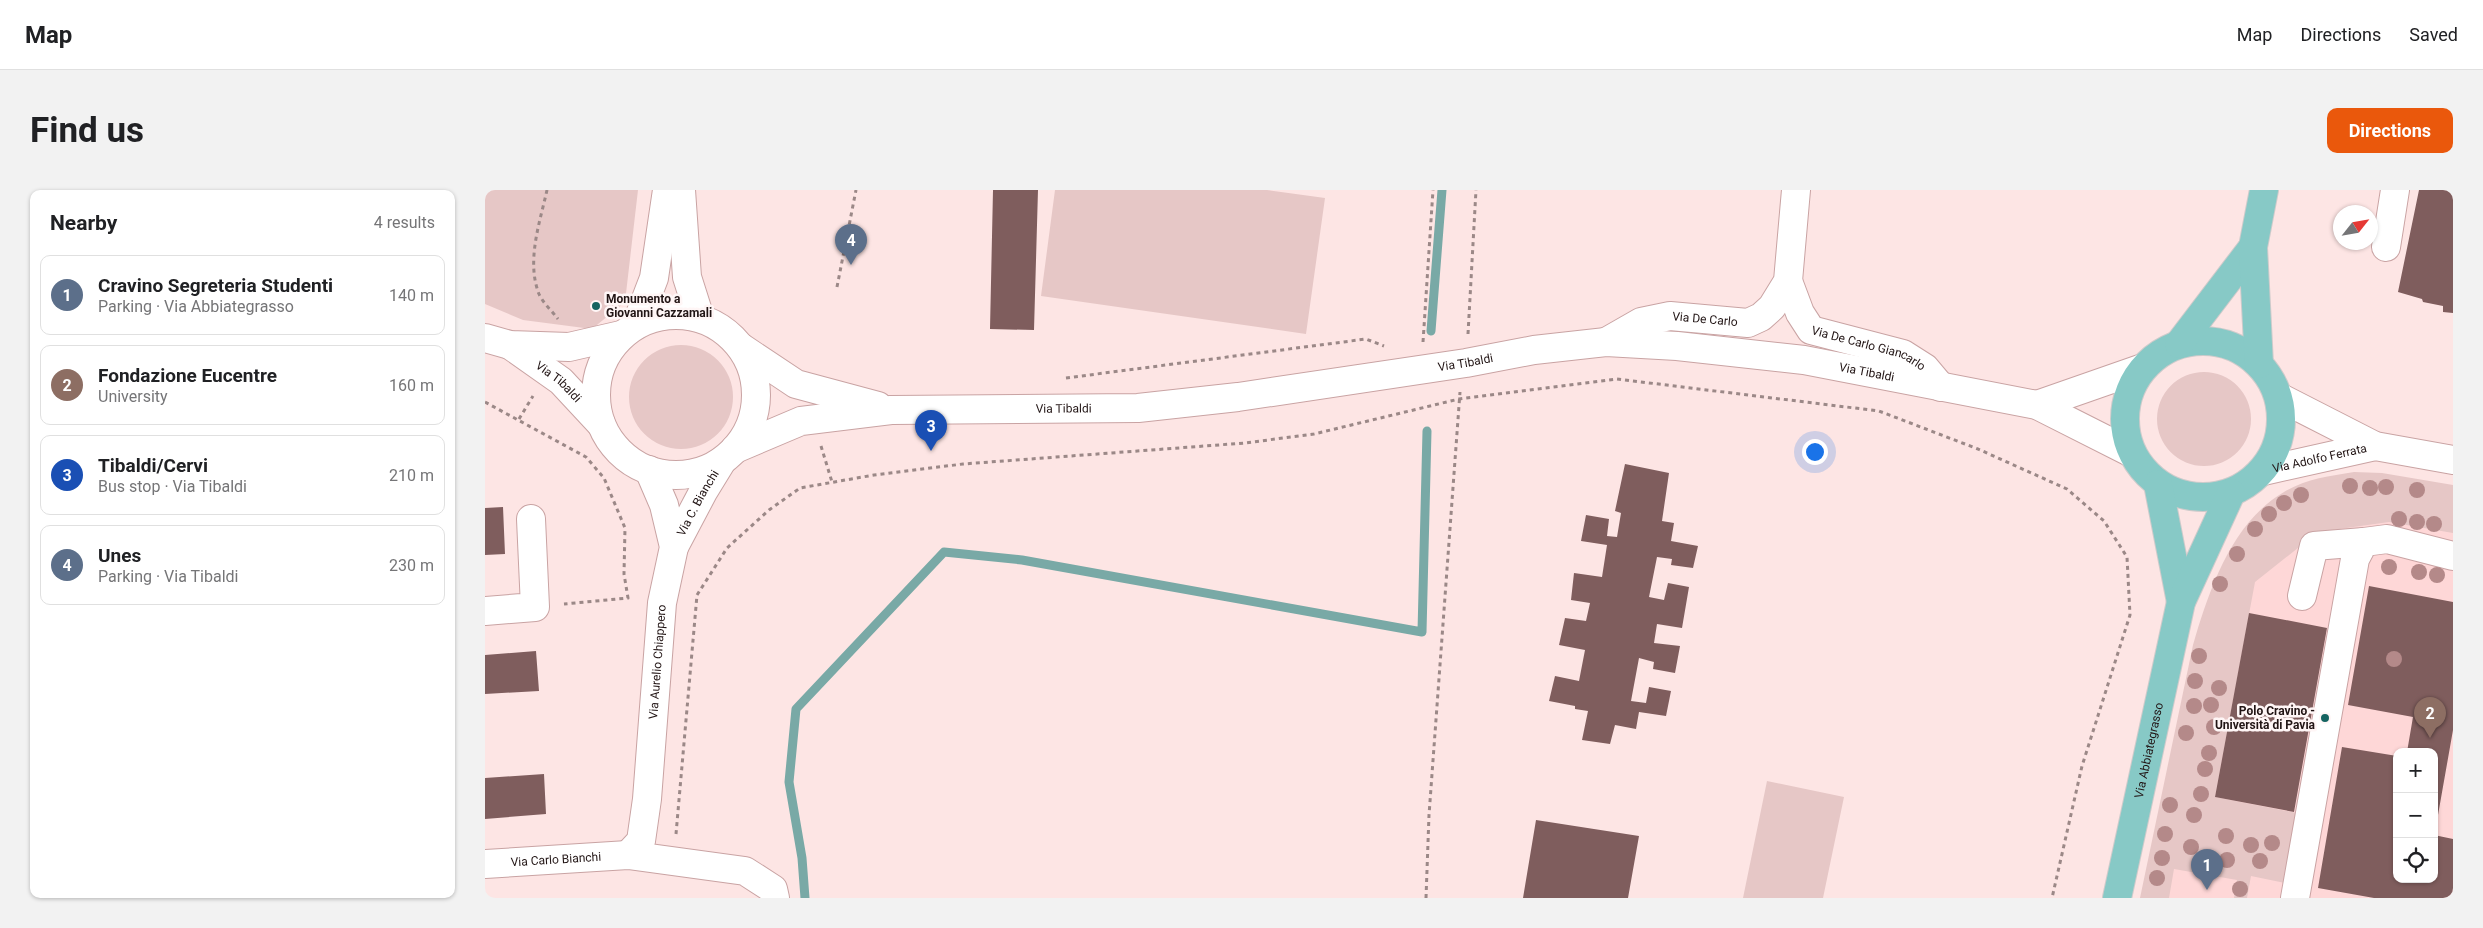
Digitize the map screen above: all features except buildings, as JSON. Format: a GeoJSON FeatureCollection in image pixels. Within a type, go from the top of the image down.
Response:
{"type":"FeatureCollection","features":[{"type":"Feature","properties":{"kind":"main road"},"geometry":{"type":"LineString","coordinates":[[2259,364],[2253,247],[2264,190]]}},
{"type":"Feature","properties":{"kind":"main road"},"geometry":{"type":"LineString","coordinates":[[2179,344],[2253,247]]}},
{"type":"Feature","properties":{"kind":"main road"},"geometry":{"type":"LineString","coordinates":[[2200,340],[2221,342],[2242,350],[2259,364],[2271,378],[2279,397],[2281,423],[2276,448],[2263,471],[2248,484],[2231,493],[2206,498],[2181,495],[2158,484],[2143,470],[2132,453],[2125,432],[2125,409],[2131,387],[2143,368],[2159,353],[2179,344],[2200,340]]}},
{"type":"Feature","properties":{"kind":"main road","name":"Via Abbiategrasso"},"geometry":{"type":"LineString","coordinates":[[2158,484],[2181,602]]}},
{"type":"Feature","properties":{"kind":"main road","name":"Via Abbiategrasso"},"geometry":{"type":"LineString","coordinates":[[2117,898],[2181,602],[2231,493]]}},
{"type":"Feature","properties":{"kind":"street"},"geometry":{"type":"LineString","coordinates":[[629,330],[668,314],[700,318],[723,330],[741,348],[753,372],[756,400],[750,426],[729,455],[711,468],[680,475],[664,475],[633,463],[609,440],[601,424],[595,393],[602,361],[629,330],[654,278],[667,190]]}},
{"type":"Feature","properties":{"kind":"street"},"geometry":{"type":"LineString","coordinates":[[681,190],[687,277],[700,318]]}},
{"type":"Feature","properties":{"kind":"street","name":"Via De Carlo"},"geometry":{"type":"LineString","coordinates":[[1606,342],[1641,322],[1670,316],[1748,323],[1761,317],[1771,308],[1788,281],[1795,190]]}},
{"type":"Feature","properties":{"kind":"street"},"geometry":{"type":"LineString","coordinates":[[2386,247],[2395,190]]}},
{"type":"Feature","properties":{"kind":"street","name":"Via De Carlo Giancarlo"},"geometry":{"type":"LineString","coordinates":[[1788,281],[1800,313],[1811,330],[1903,354],[1925,368],[1941,387]]}},
{"type":"Feature","properties":{"kind":"street","name":"Via Tibaldi"},"geometry":{"type":"LineString","coordinates":[[498,342],[569,347],[629,330]]}},
{"type":"Feature","properties":{"kind":"street","name":"Via Tibaldi"},"geometry":{"type":"LineString","coordinates":[[498,342],[561,381],[601,424]]}},
{"type":"Feature","properties":{"kind":"street","name":"Via Tibaldi"},"geometry":{"type":"LineString","coordinates":[[729,455],[801,420],[891,410],[1138,408],[1238,396],[1466,363],[1534,350],[1606,342],[1677,346],[1804,360],[2037,405],[2132,453]]}},
{"type":"Feature","properties":{"kind":"street","name":"Via Tibaldi"},"geometry":{"type":"LineString","coordinates":[[741,348],[796,384],[891,410]]}},
{"type":"Feature","properties":{"kind":"street","name":"Via Tibaldi"},"geometry":{"type":"LineString","coordinates":[[2037,405],[2143,368]]}},
{"type":"Feature","properties":{"kind":"street","name":"Via Adolfo Ferrata"},"geometry":{"type":"LineString","coordinates":[[2279,397],[2375,446],[2453,460]]}},
{"type":"Feature","properties":{"kind":"street","name":"Via Adolfo Ferrata"},"geometry":{"type":"LineString","coordinates":[[2263,471],[2375,446]]}},
{"type":"Feature","properties":{"kind":"street","name":"Via C. Bianchi"},"geometry":{"type":"LineString","coordinates":[[674,547],[703,492],[729,455]]}},
{"type":"Feature","properties":{"kind":"street","name":"Via Aurelio Chiappero"},"geometry":{"type":"LineString","coordinates":[[629,855],[641,841],[647,799],[662,603],[674,547],[664,505],[649,470]]}},
{"type":"Feature","properties":{"kind":"street"},"geometry":{"type":"LineString","coordinates":[[485,611],[535,607],[531,519]]}},
{"type":"Feature","properties":{"kind":"street"},"geometry":{"type":"LineString","coordinates":[[2302,596],[2314,546],[2387,539],[2453,556]]}},
{"type":"Feature","properties":{"kind":"street"},"geometry":{"type":"LineString","coordinates":[[2295,898],[2355,559],[2364,542]]}},
{"type":"Feature","properties":{"kind":"street","name":"Via Carlo Bianchi"},"geometry":{"type":"LineString","coordinates":[[485,864],[629,855],[745,871],[773,889],[775,898]]}},
{"type":"Feature","properties":{"kind":"path"},"geometry":{"type":"LineString","coordinates":[[547,190],[535,249],[536,272],[539,294],[558,319],[558,324]]}},
{"type":"Feature","properties":{"kind":"path"},"geometry":{"type":"LineString","coordinates":[[837,287],[856,190]]}},
{"type":"Feature","properties":{"kind":"path"},"geometry":{"type":"LineString","coordinates":[[1423,344],[1433,190]]}},
{"type":"Feature","properties":{"kind":"path"},"geometry":{"type":"LineString","coordinates":[[1426,898],[1429,815],[1459,399],[1466,363],[1476,190]]}},
{"type":"Feature","properties":{"kind":"path"},"geometry":{"type":"LineString","coordinates":[[1057,381],[1066,378],[1366,339],[1393,350]]}},
{"type":"Feature","properties":{"kind":"path"},"geometry":{"type":"LineString","coordinates":[[676,835],[697,595],[727,548],[769,510],[800,488],[873,474],[963,464],[1245,443],[1314,434],[1459,399],[1617,379],[1879,411],[1978,450],[2067,489],[2104,521],[2127,557],[2130,615],[2082,766],[2052,898]]}},
{"type":"Feature","properties":{"kind":"path"},"geometry":{"type":"LineString","coordinates":[[485,402],[587,457],[604,478],[625,528],[624,574],[628,598],[535,607]]}},
{"type":"Feature","properties":{"kind":"path"},"geometry":{"type":"LineString","coordinates":[[819,438],[832,482]]}},
{"type":"Feature","properties":{"kind":"shaded area"},"geometry":{"type":"Polygon","coordinates":[[[485,190],[638,190],[625,302],[592,329],[523,320],[485,304],[485,190]]]}},
{"type":"Feature","properties":{"kind":"shaded area"},"geometry":{"type":"Polygon","coordinates":[[[1055,190],[1267,190],[1325,198],[1306,334],[1041,296],[1055,190]]]}},
{"type":"Feature","properties":{"kind":"shaded area"},"geometry":{"type":"Polygon","coordinates":[[[681,345],[701,349],[710,353],[718,360],[725,368],[729,377],[733,397],[729,417],[725,426],[718,434],[710,441],[701,445],[681,449],[661,445],[652,441],[644,434],[637,426],[633,417],[629,397],[633,377],[637,368],[644,360],[652,353],[661,349],[681,345]]]}},
{"type":"Feature","properties":{"kind":"shaded area"},"geometry":{"type":"Polygon","coordinates":[[[2204,372],[2222,375],[2237,386],[2248,401],[2251,419],[2248,437],[2237,452],[2222,463],[2204,466],[2186,463],[2171,452],[2160,437],[2157,419],[2160,401],[2171,386],[2186,375],[2204,372]]]}},
{"type":"Feature","properties":{"kind":"shaded area"},"geometry":{"type":"Polygon","coordinates":[[[2354,472],[2382,473],[2453,485],[2453,533],[2389,522],[2318,532],[2255,582],[2215,797],[2297,813],[2285,883],[2251,876],[2247,898],[2234,898],[2237,880],[2174,869],[2169,898],[2140,898],[2193,645],[2215,580],[2225,559],[2250,521],[2266,505],[2284,492],[2309,481],[2354,472]]]}},
{"type":"Feature","properties":{"kind":"shaded area","name":"Polo Cravino - Università di Pavia"},"geometry":{"type":"Polygon","coordinates":[[[2453,510],[2453,898],[2164,898],[2214,648],[2280,529],[2453,510]]]}},
{"type":"Feature","properties":{"kind":"shaded area"},"geometry":{"type":"Polygon","coordinates":[[[1767,781],[1844,797],[1823,898],[1743,898],[1767,781]]]}},
{"type":"Feature","properties":{"kind":"waterway"},"geometry":{"type":"LineString","coordinates":[[1431,331],[1442,190]]}},
{"type":"Feature","properties":{"kind":"waterway"},"geometry":{"type":"LineString","coordinates":[[805,898],[802,858],[789,782],[796,709],[944,552],[1022,560],[1422,632],[1427,431]]}},
{"type":"Feature","properties":{"kind":"place","name":"Unes"},"geometry":{"type":"Point","coordinates":[851,265]}},
{"type":"Feature","properties":{"kind":"place","name":"Monumento a Giovanni Cazzamali"},"geometry":{"type":"Point","coordinates":[596,306]}},
{"type":"Feature","properties":{"kind":"place","name":"Tibaldi/Cervi"},"geometry":{"type":"Point","coordinates":[931,451]}},
{"type":"Feature","properties":{"kind":"place","name":"Polo Cravino - Università di Pavia"},"geometry":{"type":"Point","coordinates":[2325,718]}},
{"type":"Feature","properties":{"kind":"place","name":"Fondazione Eucentre"},"geometry":{"type":"Point","coordinates":[2430,738]}},
{"type":"Feature","properties":{"kind":"place","name":"Cravino Segreteria Studenti"},"geometry":{"type":"Point","coordinates":[2207,890]}}]}
